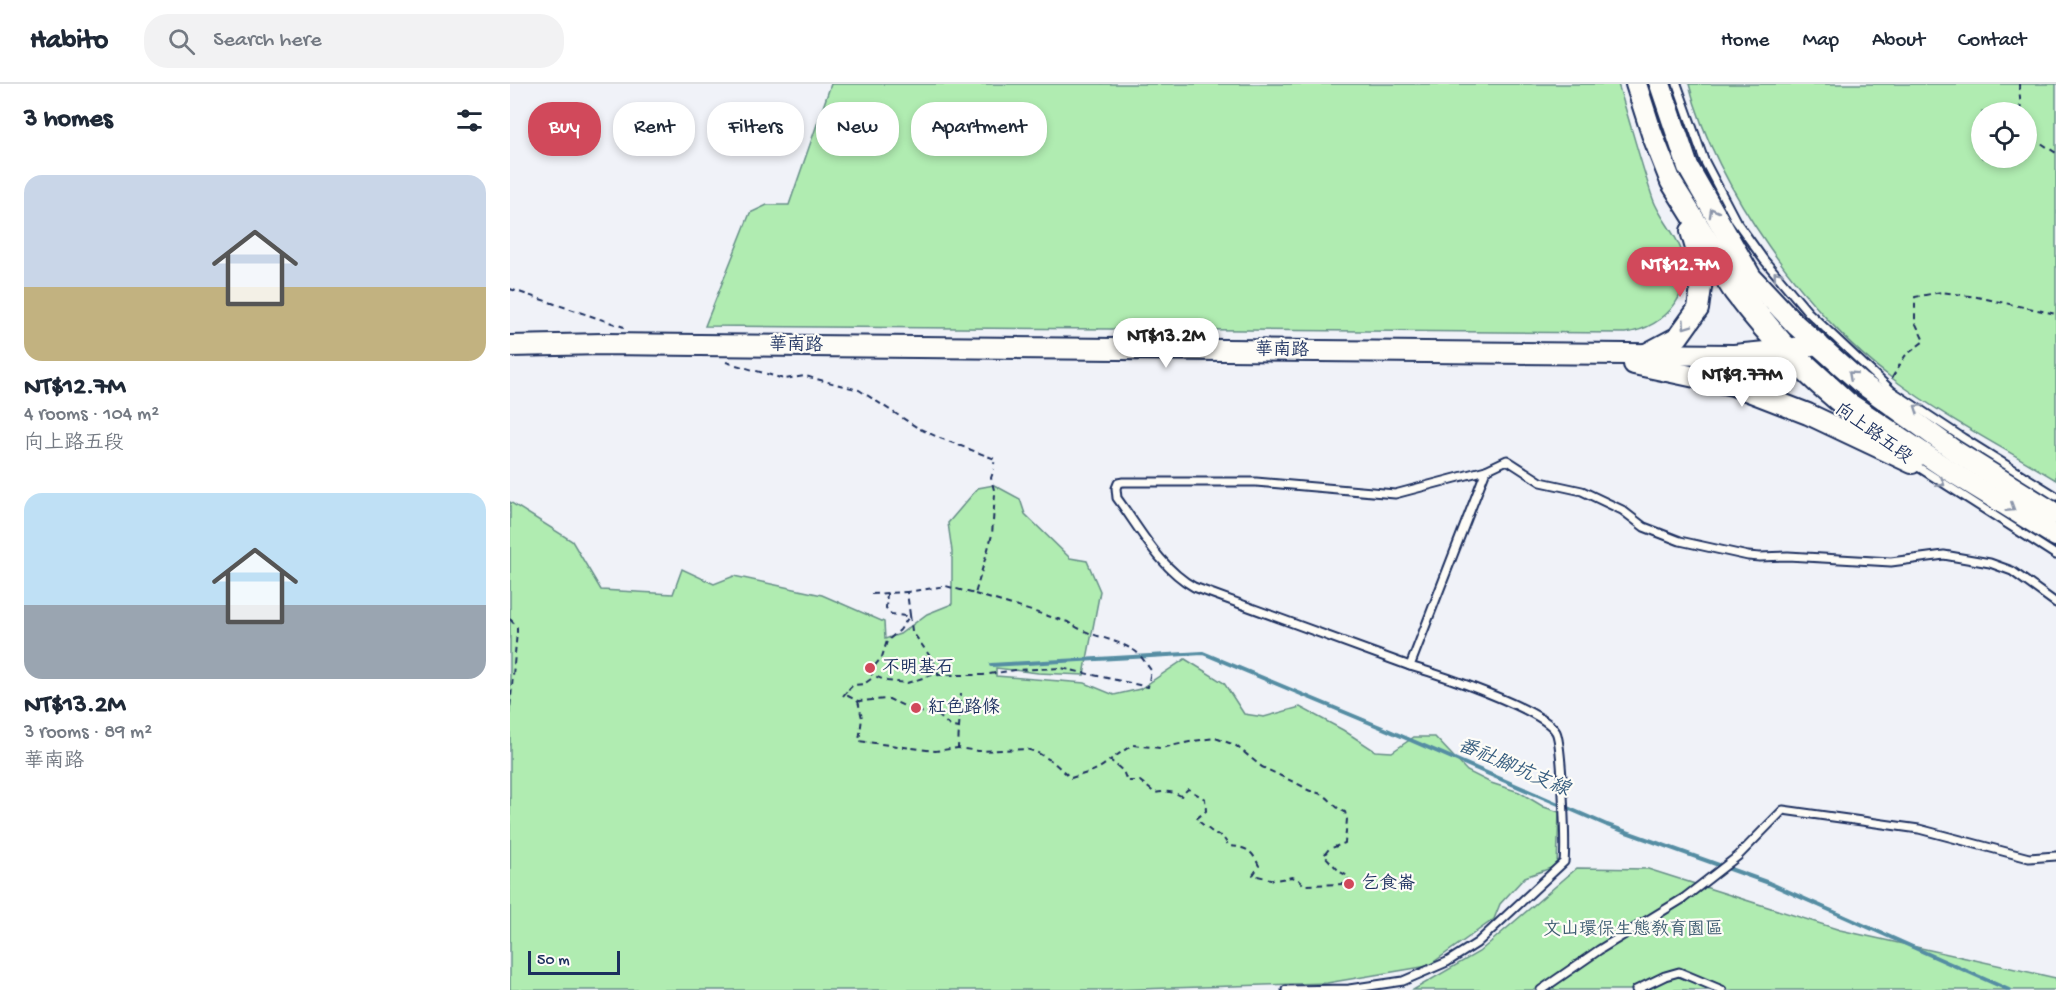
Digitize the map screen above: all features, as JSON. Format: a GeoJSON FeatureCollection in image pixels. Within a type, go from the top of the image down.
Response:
{"type":"FeatureCollection","features":[{"type":"Feature","properties":{"kind":"street","name":"向上路五段"},"geometry":{"type":"LineString","coordinates":[[1660,84],[1688,167],[1751,277],[1775,303],[1860,382],[1955,451],[2056,514]]}},
{"type":"Feature","properties":{"kind":"street","name":"向上路五段"},"geometry":{"type":"LineString","coordinates":[[1634,89],[1671,182],[1740,292],[1782,350],[1847,402],[1947,469],[2056,536]]}},
{"type":"Feature","properties":{"kind":"street"},"geometry":{"type":"LineString","coordinates":[[1644,355],[1678,337],[1698,309],[1703,273],[1691,231]]}},
{"type":"Feature","properties":{"kind":"street","name":"華南路"},"geometry":{"type":"LineString","coordinates":[[510,346],[614,344],[1734,355],[1818,344]]}},
{"type":"Feature","properties":{"kind":"street"},"geometry":{"type":"LineString","coordinates":[[1572,354],[1647,366],[1733,385],[1808,414],[1912,463]]}},
{"type":"Feature","properties":{"kind":"lane"},"geometry":{"type":"LineString","coordinates":[[1677,84],[1704,160],[1736,221],[1764,260],[1808,312],[1892,391],[2056,496]]}},
{"type":"Feature","properties":{"kind":"lane","name":"向上路五段"},"geometry":{"type":"LineString","coordinates":[[1634,89],[1644,134],[1664,182],[1728,295],[1840,412],[1912,463],[2056,555]]}},
{"type":"Feature","properties":{"kind":"lane","name":"華南路"},"geometry":{"type":"LineString","coordinates":[[1818,344],[1838,341]]}},
{"type":"Feature","properties":{"kind":"lane"},"geometry":{"type":"LineString","coordinates":[[1286,990],[1348,989],[1403,981],[1447,962],[1477,943],[1564,862],[1560,756],[1556,732],[1542,719],[1465,683],[1410,666],[1188,584],[1173,573],[1117,498],[1118,483],[1256,482],[1395,494],[1486,470],[1507,460],[1541,482],[1582,491],[1622,510],[1644,527],[1692,543],[1760,557],[1788,556],[1891,561],[1944,555],[1990,563],[2012,571],[2056,603]]}},
{"type":"Feature","properties":{"kind":"lane"},"geometry":{"type":"LineString","coordinates":[[1410,666],[1486,470]]}},
{"type":"Feature","properties":{"kind":"lane"},"geometry":{"type":"LineString","coordinates":[[1540,990],[1684,898],[1738,856],[1783,810],[1919,829],[2029,858],[2056,855]]}},
{"type":"Feature","properties":{"kind":"lane"},"geometry":{"type":"LineString","coordinates":[[1636,990],[1665,976],[1680,972],[1722,990]]}},
{"type":"Feature","properties":{"kind":"path"},"geometry":{"type":"LineString","coordinates":[[2019,84],[2020,102]]}},
{"type":"Feature","properties":{"kind":"path"},"geometry":{"type":"LineString","coordinates":[[2037,140],[2056,153]]}},
{"type":"Feature","properties":{"kind":"path"},"geometry":{"type":"LineString","coordinates":[[1879,379],[1893,378],[1905,356],[1924,341],[1915,322],[1915,297],[1941,292],[1977,297],[2056,314]]}},
{"type":"Feature","properties":{"kind":"path"},"geometry":{"type":"LineString","coordinates":[[805,376],[859,390],[918,428],[995,459],[994,464]]}},
{"type":"Feature","properties":{"kind":"path"},"geometry":{"type":"LineString","coordinates":[[893,417],[897,413]]}},
{"type":"Feature","properties":{"kind":"path"},"geometry":{"type":"LineString","coordinates":[[975,594],[992,535],[995,494],[991,478],[994,469]]}},
{"type":"Feature","properties":{"kind":"path"},"geometry":{"type":"LineString","coordinates":[[871,594],[907,592],[946,586],[1068,622],[1081,632],[1115,642],[1136,652],[1151,670],[1148,687],[1061,668],[983,675],[933,675],[907,683],[887,681],[872,675],[872,669],[882,657],[887,641],[900,630],[909,617]]}},
{"type":"Feature","properties":{"kind":"path"},"geometry":{"type":"LineString","coordinates":[[907,592],[912,631],[934,662],[939,676]]}},
{"type":"Feature","properties":{"kind":"path"},"geometry":{"type":"LineString","coordinates":[[887,593],[886,608],[891,614],[909,617]]}},
{"type":"Feature","properties":{"kind":"path"},"geometry":{"type":"LineString","coordinates":[[510,619],[517,627],[517,632],[510,708]]}},
{"type":"Feature","properties":{"kind":"path"},"geometry":{"type":"LineString","coordinates":[[843,696],[853,685],[864,684],[871,679]]}},
{"type":"Feature","properties":{"kind":"path"},"geometry":{"type":"LineString","coordinates":[[849,689],[848,696],[858,701],[889,699],[915,711],[939,716],[950,726],[959,728]]}},
{"type":"Feature","properties":{"kind":"path"},"geometry":{"type":"LineString","coordinates":[[958,748],[962,693]]}},
{"type":"Feature","properties":{"kind":"path"},"geometry":{"type":"LineString","coordinates":[[858,701],[862,718],[860,741],[935,752],[958,748],[978,752],[1026,749],[1052,761],[1071,778],[1101,768],[1110,760],[1132,745],[1161,748],[1215,738],[1235,745],[1262,768],[1281,774],[1306,790],[1325,796],[1337,809],[1345,812],[1347,819],[1345,843],[1329,849],[1324,855],[1340,872],[1348,876],[1349,884],[1304,885],[1292,877],[1275,880],[1253,875],[1259,866],[1251,851],[1244,847],[1229,846],[1222,836],[1216,835],[1196,819],[1206,811],[1204,799],[1188,789],[1181,796],[1175,792],[1155,793],[1140,781],[1127,781],[1123,771],[1110,760]]}},
{"type":"Feature","properties":{"kind":"green space"},"geometry":{"type":"Polygon","coordinates":[[[831,84],[1618,84],[1653,199],[1680,247],[1685,263],[1685,277],[1682,291],[1666,315],[1640,330],[1625,333],[705,326],[750,213],[767,205],[789,205],[816,127],[816,156],[899,156],[899,102],[825,102],[831,84]]]}},
{"type":"Feature","properties":{"kind":"green space"},"geometry":{"type":"Polygon","coordinates":[[[1689,84],[2056,84],[2056,480],[1912,393],[1861,353],[1798,285],[1742,206],[1701,123],[1689,84]]]}},
{"type":"Feature","properties":{"kind":"green space"},"geometry":{"type":"Polygon","coordinates":[[[994,485],[1020,499],[1025,514],[1070,558],[1087,561],[1100,591],[1084,675],[996,668],[996,676],[1085,683],[1114,695],[1140,689],[1185,659],[1224,683],[1244,714],[1264,717],[1300,707],[1343,730],[1375,751],[1392,752],[1414,737],[1435,737],[1467,771],[1491,783],[1519,792],[1544,807],[1559,812],[1557,866],[1525,877],[1500,904],[1494,919],[1428,966],[1327,983],[1108,990],[510,990],[510,502],[572,541],[601,590],[673,594],[682,569],[714,584],[734,576],[822,595],[884,622],[885,639],[900,634],[927,614],[952,604],[952,551],[948,523],[978,488],[994,485]]]}},
{"type":"Feature","properties":{"kind":"green space","name":"文山環保生態教育園區"},"geometry":{"type":"Polygon","coordinates":[[[1577,868],[1648,869],[1840,930],[2056,978],[2056,990],[1413,990],[1479,952],[1577,868]]]}},
{"type":"Feature","properties":{"kind":"waterway","name":"番社腳坑支線"},"geometry":{"type":"LineString","coordinates":[[991,665],[1203,653],[1607,825],[1769,883],[2009,990]]}},
{"type":"Feature","properties":{"kind":"place","name":"不明基石"},"geometry":{"type":"Point","coordinates":[870,668]}},
{"type":"Feature","properties":{"kind":"place","name":"紅色路條"},"geometry":{"type":"Point","coordinates":[916,708]}},
{"type":"Feature","properties":{"kind":"place","name":"乞食崙"},"geometry":{"type":"Point","coordinates":[1349,884]}}]}
